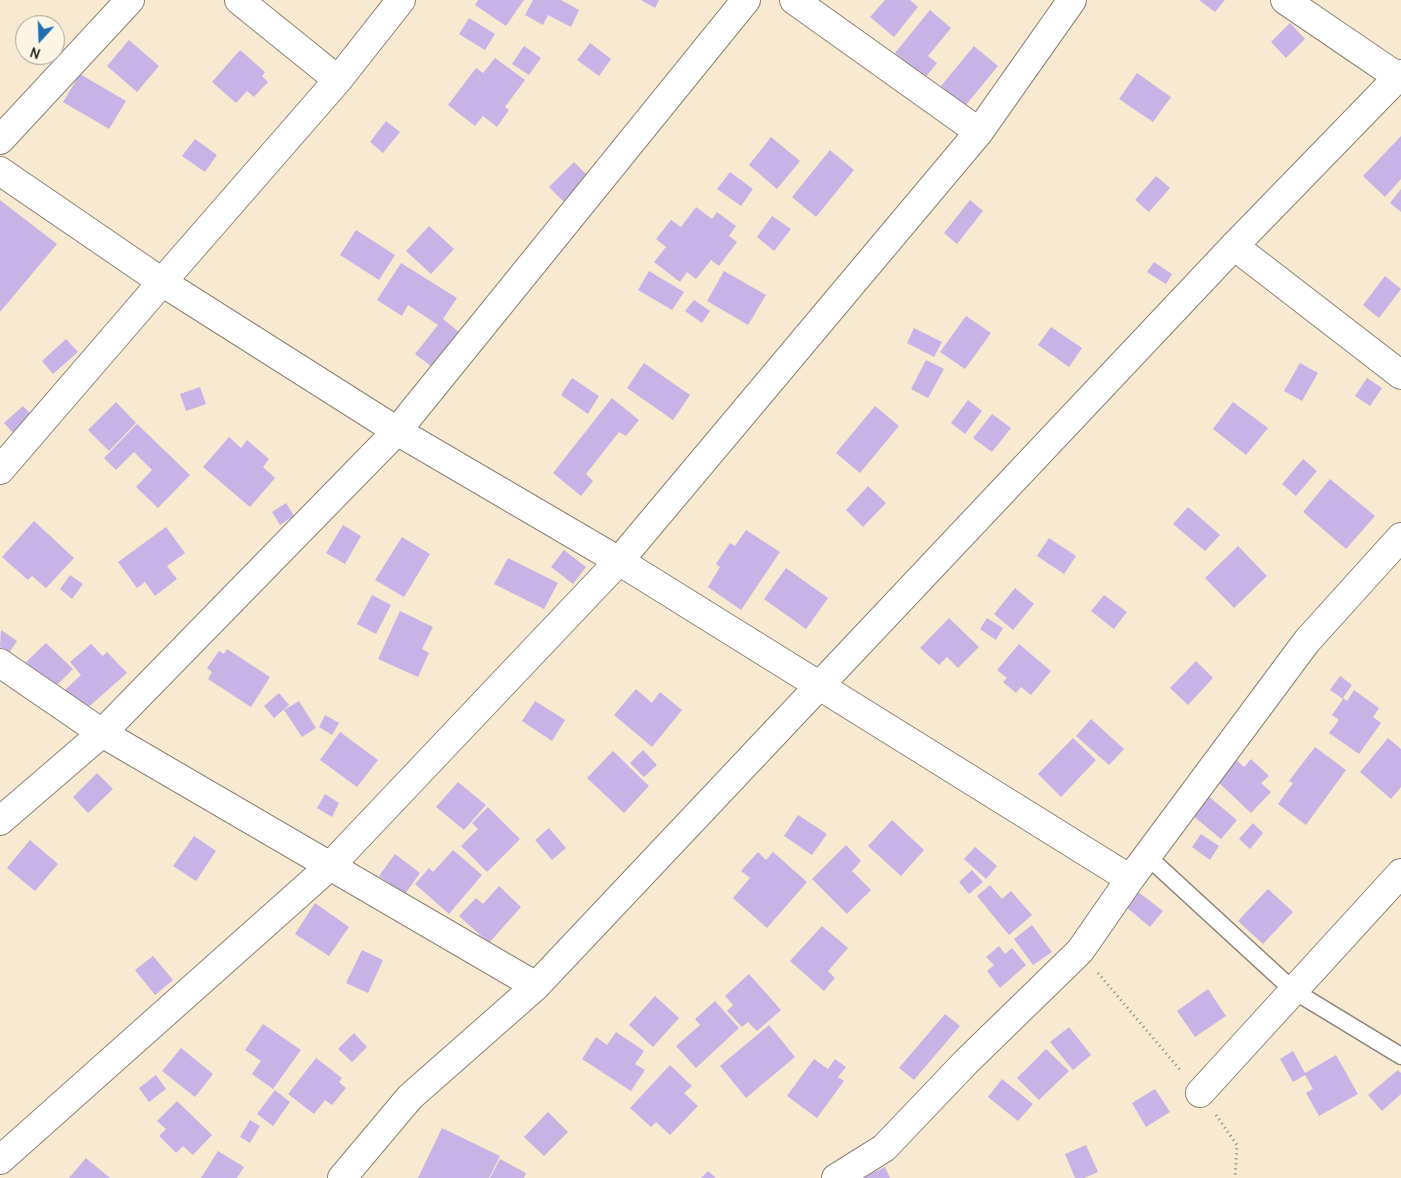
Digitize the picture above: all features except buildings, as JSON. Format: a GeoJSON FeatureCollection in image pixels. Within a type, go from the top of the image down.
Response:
{"type":"FeatureCollection","features":[{"type":"Feature","properties":{"kind":"street"},"geometry":{"type":"LineString","coordinates":[[0,140],[130,0]]}},
{"type":"Feature","properties":{"kind":"street"},"geometry":{"type":"LineString","coordinates":[[239,0],[338,80]]}},
{"type":"Feature","properties":{"kind":"street"},"geometry":{"type":"LineString","coordinates":[[0,470],[338,80],[401,0]]}},
{"type":"Feature","properties":{"kind":"street"},"geometry":{"type":"LineString","coordinates":[[0,821],[102,733],[397,431],[746,0]]}},
{"type":"Feature","properties":{"kind":"street"},"geometry":{"type":"LineString","coordinates":[[794,0],[979,132]]}},
{"type":"Feature","properties":{"kind":"street"},"geometry":{"type":"LineString","coordinates":[[0,1160],[330,866],[618,561],[979,132],[1072,0]]}},
{"type":"Feature","properties":{"kind":"street"},"geometry":{"type":"LineString","coordinates":[[342,1178],[410,1097],[536,986],[1234,246],[1400,76],[1285,0]]}},
{"type":"Feature","properties":{"kind":"street"},"geometry":{"type":"LineString","coordinates":[[0,171],[162,282],[397,431],[618,561],[1130,879]]}},
{"type":"Feature","properties":{"kind":"street"},"geometry":{"type":"LineString","coordinates":[[1234,246],[1401,375]]}},
{"type":"Feature","properties":{"kind":"street"},"geometry":{"type":"LineString","coordinates":[[836,1178],[884,1148],[966,1062],[1080,951],[1130,879],[1307,641],[1401,537]]}},
{"type":"Feature","properties":{"kind":"street"},"geometry":{"type":"LineString","coordinates":[[0,664],[102,733],[536,986]]}},
{"type":"Feature","properties":{"kind":"street"},"geometry":{"type":"LineString","coordinates":[[1200,1094],[1401,873]]}},
{"type":"Feature","properties":{"kind":"lane"},"geometry":{"type":"LineString","coordinates":[[1147,856],[1294,991],[1401,1056]]}},
{"type":"Feature","properties":{"kind":"path"},"geometry":{"type":"LineString","coordinates":[[1080,951],[1200,1094],[1237,1144],[1235,1178]]}}]}
